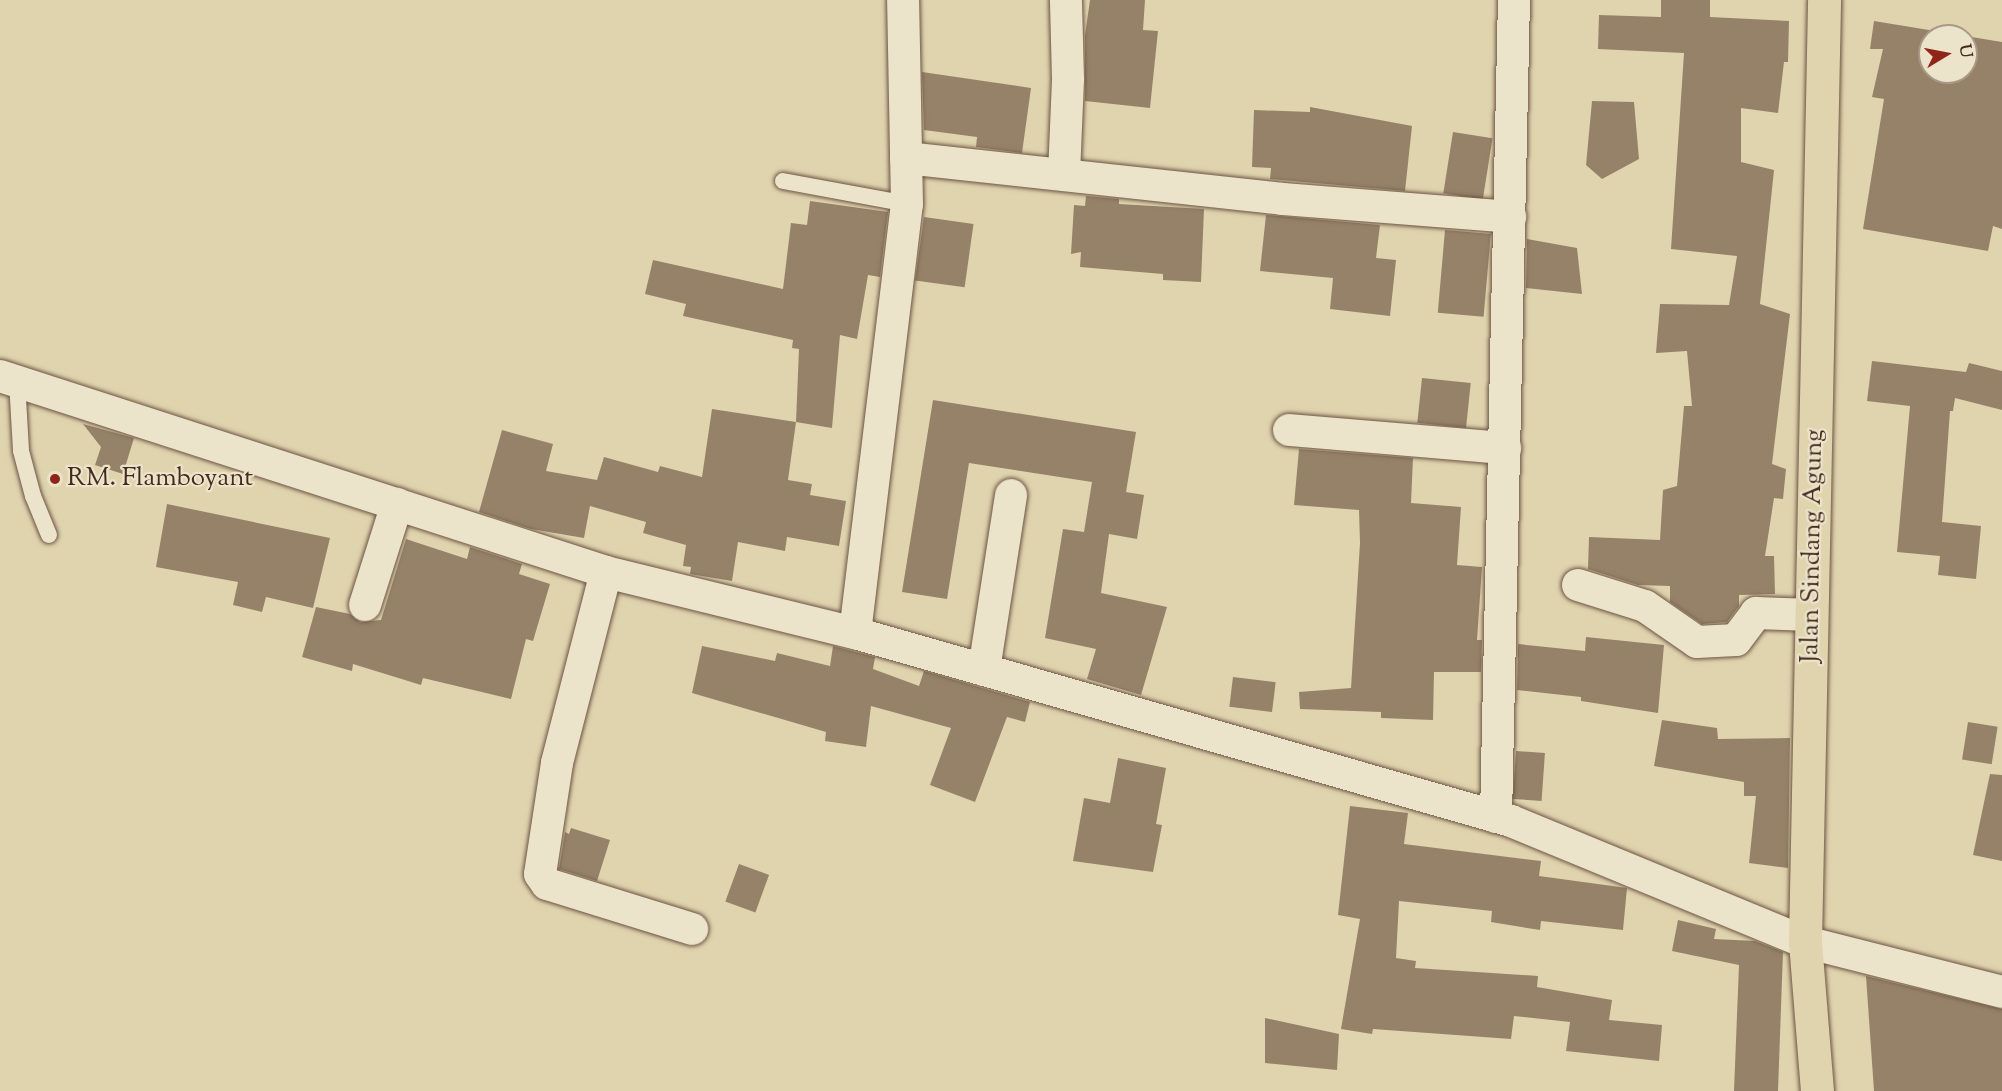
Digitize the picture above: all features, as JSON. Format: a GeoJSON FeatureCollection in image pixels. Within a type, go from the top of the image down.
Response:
{"type":"FeatureCollection","features":[{"type":"Feature","properties":{"kind":"main road","name":"Jalan Sindang Agung"},"geometry":{"type":"LineString","coordinates":[[1817,1091],[1805,942],[1824,0]]}},
{"type":"Feature","properties":{"kind":"street"},"geometry":{"type":"LineString","coordinates":[[855,633],[907,204],[903,0]]}},
{"type":"Feature","properties":{"kind":"street"},"geometry":{"type":"LineString","coordinates":[[1064,175],[1068,79],[1066,0]]}},
{"type":"Feature","properties":{"kind":"street"},"geometry":{"type":"LineString","coordinates":[[1496,817],[1514,0]]}},
{"type":"Feature","properties":{"kind":"street"},"geometry":{"type":"LineString","coordinates":[[906,158],[1283,199],[1510,217]]}},
{"type":"Feature","properties":{"kind":"street"},"geometry":{"type":"LineString","coordinates":[[9,379],[83,401],[606,572],[855,633],[1496,817],[1805,942],[2002,992]]}},
{"type":"Feature","properties":{"kind":"street"},"geometry":{"type":"LineString","coordinates":[[1289,430],[1504,448]]}},
{"type":"Feature","properties":{"kind":"street"},"geometry":{"type":"LineString","coordinates":[[984,670],[1011,495]]}},
{"type":"Feature","properties":{"kind":"street"},"geometry":{"type":"LineString","coordinates":[[365,605],[397,504]]}},
{"type":"Feature","properties":{"kind":"street"},"geometry":{"type":"LineString","coordinates":[[606,572],[557,763],[540,874],[547,884],[692,929]]}},
{"type":"Feature","properties":{"kind":"street"},"geometry":{"type":"LineString","coordinates":[[1578,585],[1645,606],[1697,642],[1736,640],[1756,613],[1812,615]]}},
{"type":"Feature","properties":{"kind":"lane"},"geometry":{"type":"LineString","coordinates":[[783,181],[907,204]]}},
{"type":"Feature","properties":{"kind":"lane"},"geometry":{"type":"LineString","coordinates":[[9,379],[21,451],[49,535]]}},
{"type":"Feature","properties":{"kind":"building"},"geometry":{"type":"Polygon","coordinates":[[[1090,0],[1145,0],[1143,30],[1158,31],[1150,108],[1085,101],[1085,35],[1090,0]]]}},
{"type":"Feature","properties":{"kind":"building"},"geometry":{"type":"Polygon","coordinates":[[[1661,0],[1710,0],[1710,17],[1789,21],[1788,62],[1784,62],[1778,113],[1741,108],[1741,162],[1774,170],[1760,304],[1790,314],[1772,464],[1786,469],[1783,499],[1774,498],[1765,556],[1774,556],[1775,594],[1739,595],[1739,606],[1727,622],[1702,624],[1670,602],[1670,586],[1638,585],[1588,569],[1589,537],[1660,540],[1663,490],[1677,486],[1684,406],[1692,406],[1687,351],[1656,353],[1660,304],[1729,305],[1737,256],[1671,249],[1684,53],[1598,49],[1599,15],[1661,17],[1661,0]]]}},
{"type":"Feature","properties":{"kind":"building"},"geometry":{"type":"Polygon","coordinates":[[[1874,21],[1918,28],[1918,84],[1978,84],[1978,38],[2002,42],[2002,229],[1993,226],[1988,251],[1863,229],[1884,99],[1872,97],[1883,49],[1870,49],[1874,21]]]}},
{"type":"Feature","properties":{"kind":"building"},"geometry":{"type":"Polygon","coordinates":[[[922,72],[1031,88],[1022,153],[976,147],[977,137],[924,130],[922,72]]]}},
{"type":"Feature","properties":{"kind":"building"},"geometry":{"type":"Polygon","coordinates":[[[1592,101],[1634,102],[1639,159],[1602,179],[1586,165],[1592,101]]]}},
{"type":"Feature","properties":{"kind":"building"},"geometry":{"type":"Polygon","coordinates":[[[1310,107],[1412,126],[1405,191],[1270,179],[1271,168],[1252,167],[1254,110],[1310,112],[1310,107]]]}},
{"type":"Feature","properties":{"kind":"building"},"geometry":{"type":"Polygon","coordinates":[[[1453,132],[1493,138],[1483,199],[1443,193],[1453,132]]]}},
{"type":"Feature","properties":{"kind":"building"},"geometry":{"type":"Polygon","coordinates":[[[1086,196],[1119,199],[1119,204],[1204,209],[1201,282],[1163,280],[1163,274],[1080,267],[1081,252],[1071,254],[1074,205],[1085,206],[1086,196]]]}},
{"type":"Feature","properties":{"kind":"building"},"geometry":{"type":"Polygon","coordinates":[[[810,201],[888,212],[880,277],[868,275],[857,339],[840,335],[832,428],[796,422],[799,349],[792,348],[793,340],[683,316],[686,304],[645,294],[653,260],[783,289],[791,223],[807,225],[810,201]]]}},
{"type":"Feature","properties":{"kind":"building"},"geometry":{"type":"Polygon","coordinates":[[[1266,215],[1380,225],[1376,258],[1396,260],[1390,316],[1330,309],[1333,278],[1260,271],[1266,215]]]}},
{"type":"Feature","properties":{"kind":"building"},"geometry":{"type":"Polygon","coordinates":[[[924,217],[974,224],[965,287],[915,280],[924,217]]]}},
{"type":"Feature","properties":{"kind":"building"},"geometry":{"type":"Polygon","coordinates":[[[1445,230],[1491,234],[1484,317],[1438,313],[1445,230]]]}},
{"type":"Feature","properties":{"kind":"building"},"geometry":{"type":"Polygon","coordinates":[[[1527,239],[1577,248],[1582,294],[1526,288],[1527,239]]]}},
{"type":"Feature","properties":{"kind":"building"},"geometry":{"type":"Polygon","coordinates":[[[1872,361],[1966,372],[1969,363],[2002,371],[2002,410],[1955,398],[1953,411],[1950,411],[1942,522],[1981,526],[1976,579],[1938,575],[1940,556],[1897,552],[1910,406],[1867,401],[1872,361]]]}},
{"type":"Feature","properties":{"kind":"building"},"geometry":{"type":"Polygon","coordinates":[[[1422,378],[1471,383],[1466,428],[1417,423],[1422,378]]]}},
{"type":"Feature","properties":{"kind":"building"},"geometry":{"type":"Polygon","coordinates":[[[933,400],[1136,432],[1126,492],[1144,495],[1137,539],[1109,534],[1101,593],[1167,607],[1141,695],[1087,679],[1096,649],[1045,638],[1063,529],[1084,532],[1092,482],[969,463],[947,599],[902,592],[933,400]]]}},
{"type":"Feature","properties":{"kind":"building"},"geometry":{"type":"Polygon","coordinates":[[[712,409],[796,422],[788,480],[812,484],[810,495],[846,501],[839,546],[787,537],[785,551],[738,542],[732,581],[690,574],[691,567],[683,566],[686,545],[643,533],[646,522],[590,506],[584,538],[531,529],[479,512],[502,430],[553,444],[546,471],[597,480],[604,457],[658,472],[660,466],[702,477],[712,409]]]}},
{"type":"Feature","properties":{"kind":"building"},"geometry":{"type":"Polygon","coordinates":[[[83,424],[134,438],[123,474],[95,465],[101,447],[83,424]]]}},
{"type":"Feature","properties":{"kind":"building"},"geometry":{"type":"Polygon","coordinates":[[[1299,449],[1413,458],[1411,503],[1461,507],[1457,565],[1482,567],[1477,640],[1482,640],[1481,672],[1434,672],[1433,720],[1381,718],[1381,712],[1300,709],[1299,692],[1351,688],[1360,543],[1359,510],[1294,505],[1299,449]]]}},
{"type":"Feature","properties":{"kind":"building"},"geometry":{"type":"Polygon","coordinates":[[[167,504],[330,538],[313,608],[266,597],[262,612],[233,605],[238,582],[156,567],[167,504]]]}},
{"type":"Feature","properties":{"kind":"building"},"geometry":{"type":"Polygon","coordinates":[[[406,539],[467,559],[470,547],[522,564],[519,574],[550,584],[533,641],[526,639],[511,699],[423,678],[421,685],[353,664],[352,671],[302,657],[316,607],[350,614],[360,622],[381,620],[406,539]]]}},
{"type":"Feature","properties":{"kind":"building"},"geometry":{"type":"Polygon","coordinates":[[[1586,637],[1664,645],[1658,713],[1581,701],[1581,697],[1517,690],[1518,644],[1585,651],[1586,637]]]}},
{"type":"Feature","properties":{"kind":"building"},"geometry":{"type":"Polygon","coordinates":[[[702,646],[775,661],[777,653],[830,666],[833,646],[875,657],[873,669],[919,686],[924,671],[1030,702],[1025,722],[1007,717],[975,802],[930,785],[951,728],[871,706],[866,747],[825,741],[826,732],[692,693],[702,646]]]}},
{"type":"Feature","properties":{"kind":"building"},"geometry":{"type":"Polygon","coordinates":[[[1233,677],[1276,682],[1272,712],[1229,707],[1233,677]]]}},
{"type":"Feature","properties":{"kind":"building"},"geometry":{"type":"Polygon","coordinates":[[[1662,720],[1717,728],[1718,739],[1790,738],[1788,868],[1749,863],[1756,796],[1744,796],[1744,782],[1654,766],[1662,720]]]}},
{"type":"Feature","properties":{"kind":"building"},"geometry":{"type":"Polygon","coordinates":[[[1968,722],[1998,727],[1992,764],[1962,760],[1968,722]]]}},
{"type":"Feature","properties":{"kind":"building"},"geometry":{"type":"Polygon","coordinates":[[[1516,751],[1545,753],[1542,801],[1513,799],[1516,751]]]}},
{"type":"Feature","properties":{"kind":"building"},"geometry":{"type":"Polygon","coordinates":[[[1118,758],[1166,768],[1156,824],[1162,825],[1153,872],[1073,861],[1084,798],[1110,803],[1118,758]]]}},
{"type":"Feature","properties":{"kind":"building"},"geometry":{"type":"Polygon","coordinates":[[[1990,774],[2002,775],[2002,861],[1973,855],[1990,774]]]}},
{"type":"Feature","properties":{"kind":"building"},"geometry":{"type":"Polygon","coordinates":[[[1350,806],[1408,813],[1404,844],[1541,861],[1539,876],[1627,888],[1623,930],[1541,921],[1540,930],[1491,922],[1492,911],[1399,901],[1396,958],[1416,961],[1415,968],[1538,976],[1537,987],[1612,1000],[1609,1020],[1662,1025],[1659,1061],[1566,1051],[1570,1022],[1514,1016],[1511,1039],[1373,1029],[1372,1034],[1341,1029],[1360,919],[1338,915],[1350,806]]]}},
{"type":"Feature","properties":{"kind":"building"},"geometry":{"type":"Polygon","coordinates":[[[571,828],[610,840],[597,881],[559,869],[565,832],[569,834],[571,828]]]}},
{"type":"Feature","properties":{"kind":"building"},"geometry":{"type":"Polygon","coordinates":[[[739,864],[769,875],[755,913],[725,902],[739,864]]]}},
{"type":"Feature","properties":{"kind":"building"},"geometry":{"type":"Polygon","coordinates":[[[1678,920],[1716,929],[1714,939],[1755,941],[1783,952],[1778,1091],[1734,1091],[1739,965],[1672,951],[1678,920]]]}},
{"type":"Feature","properties":{"kind":"building"},"geometry":{"type":"Polygon","coordinates":[[[1866,976],[2002,1009],[2002,1091],[1874,1091],[1866,976]]]}},
{"type":"Feature","properties":{"kind":"building"},"geometry":{"type":"Polygon","coordinates":[[[1265,1018],[1339,1034],[1337,1070],[1265,1063],[1265,1018]]]}},
{"type":"Feature","properties":{"kind":"place","name":"RM. Flamboyant"},"geometry":{"type":"Point","coordinates":[55,479]}}]}
